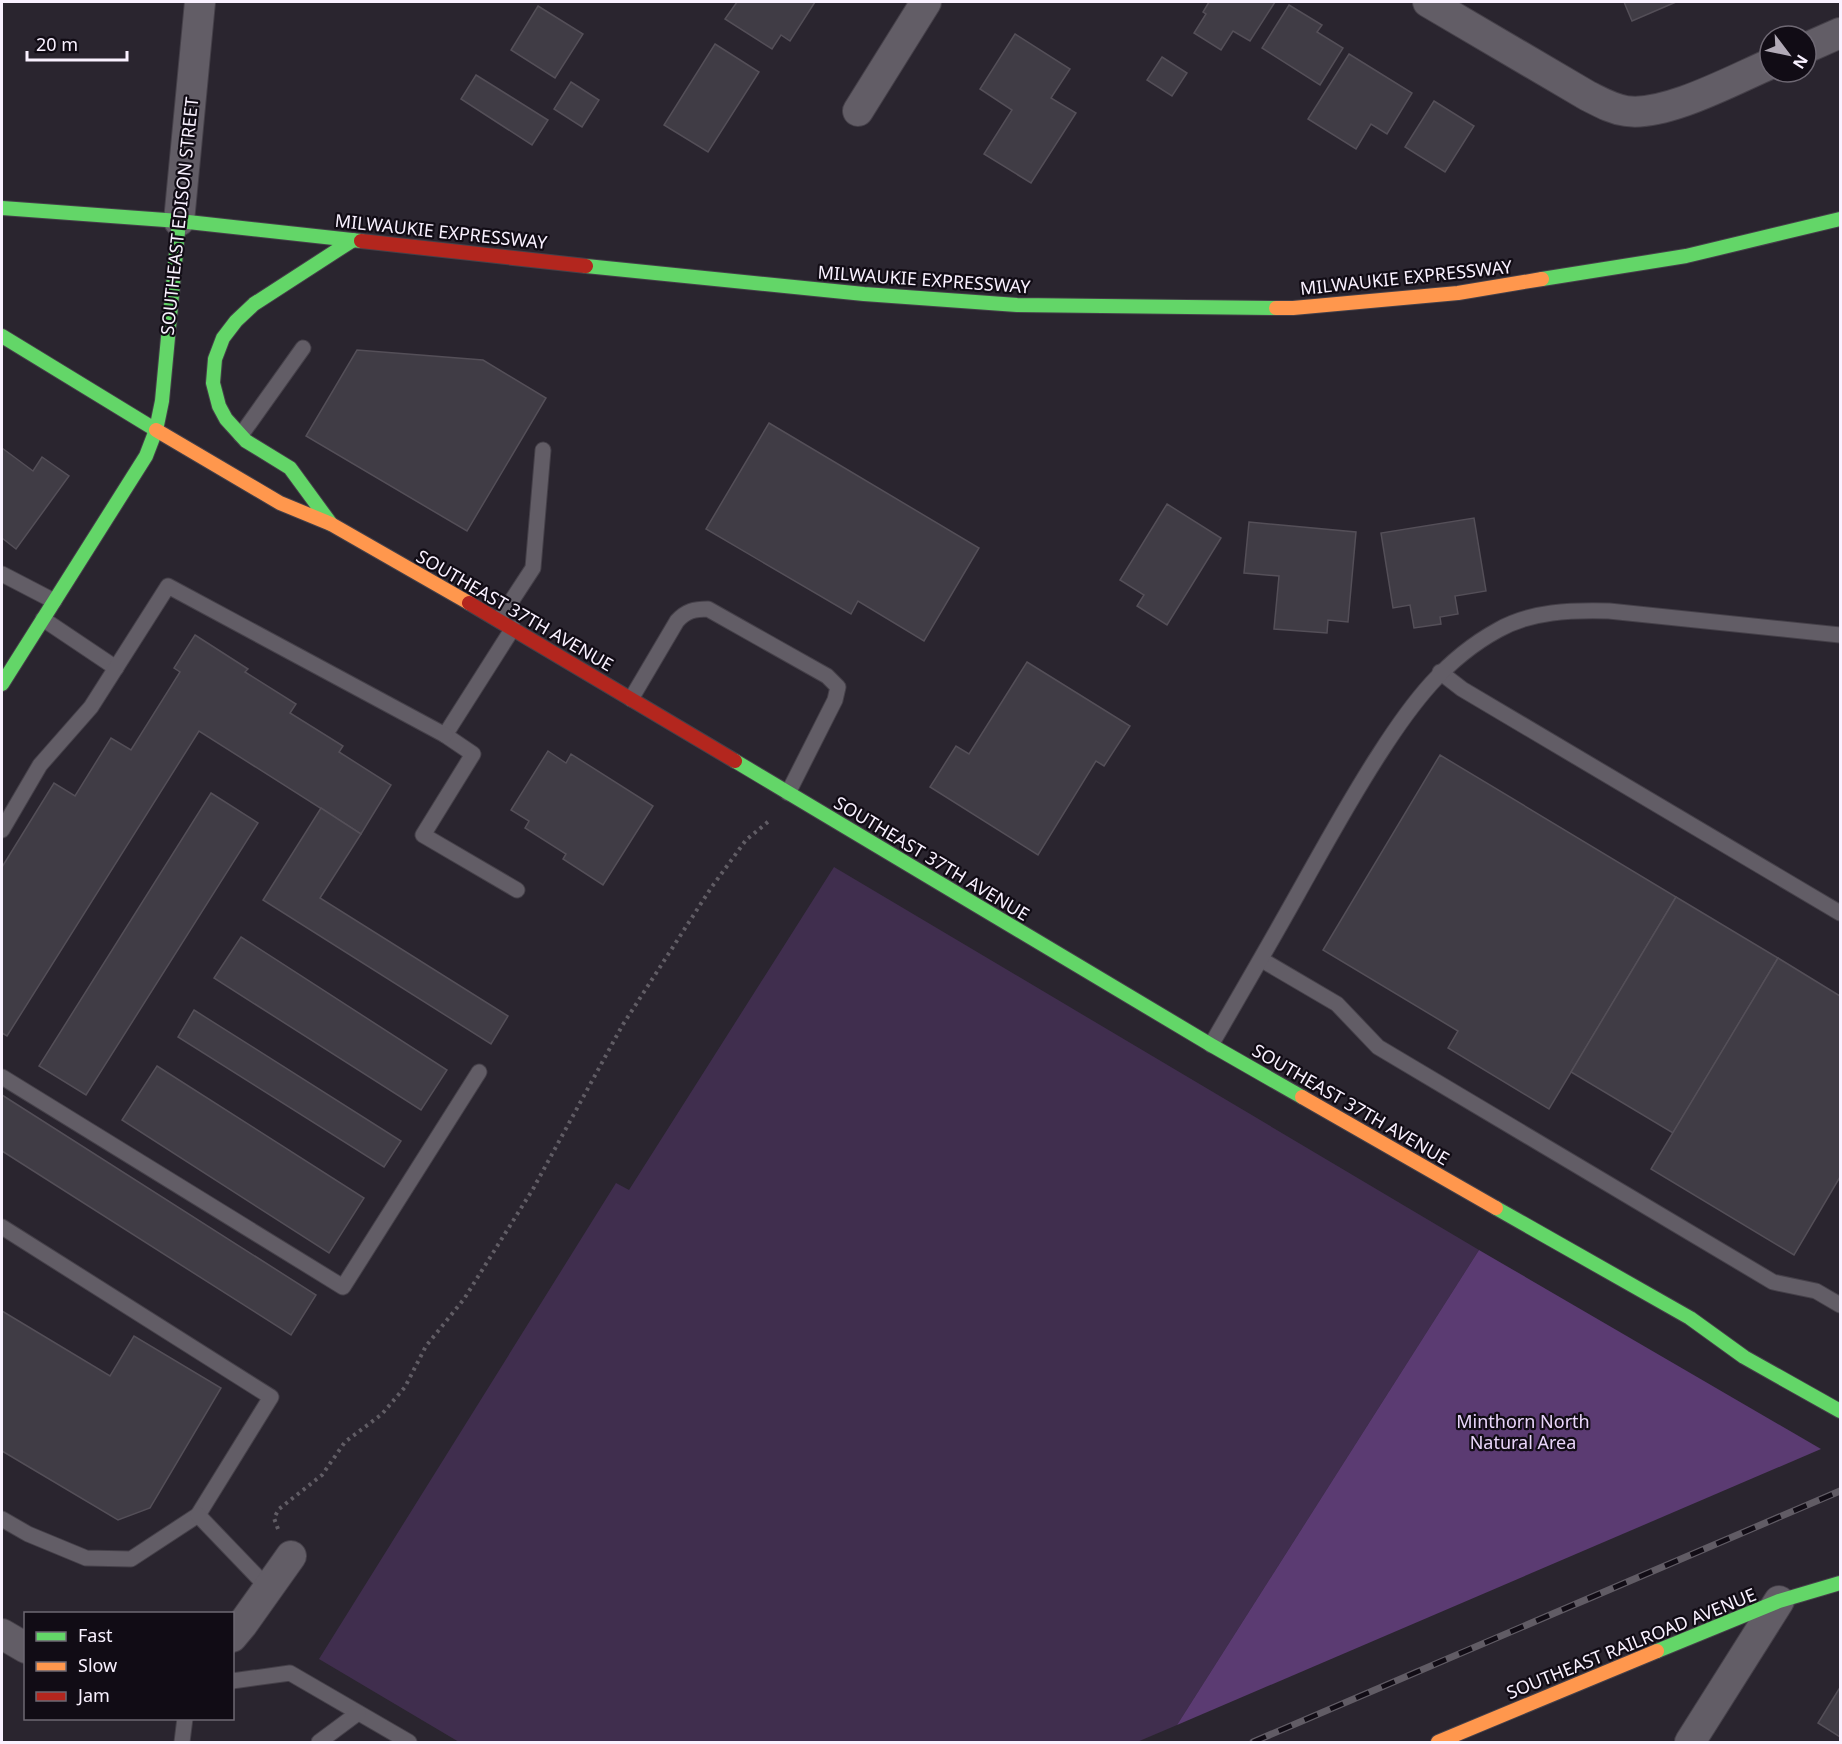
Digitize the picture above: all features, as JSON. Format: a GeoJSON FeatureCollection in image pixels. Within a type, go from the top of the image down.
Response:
{"type":"FeatureCollection","features":[{"type":"Feature","properties":{"kind":"main road","name":"MILWAUKIE EXPRESSWAY"},"geometry":{"type":"LineString","coordinates":[[2,208],[178,221],[864,294],[1017,305],[1099,304],[1293,308],[1458,293],[1686,256],[1840,219]]}},
{"type":"Feature","properties":{"kind":"main road","name":"SOUTHEAST EDISON STREET"},"geometry":{"type":"LineString","coordinates":[[2,684],[146,456],[156,430],[162,401],[178,221]]}},
{"type":"Feature","properties":{"kind":"main road"},"geometry":{"type":"LineString","coordinates":[[331,524],[290,468],[246,441],[226,419],[219,406],[213,383],[215,359],[223,338],[236,321],[254,304],[353,240]]}},
{"type":"Feature","properties":{"kind":"main road","name":"SOUTHEAST 37TH AVENUE"},"geometry":{"type":"LineString","coordinates":[[2,336],[280,503],[331,524],[513,628],[1211,1045],[1690,1318],[1744,1357],[1840,1412]]}},
{"type":"Feature","properties":{"kind":"main road","name":"SOUTHEAST 37TH AVENUE"},"geometry":{"type":"LineString","coordinates":[[1690,1318],[1731,1331]]}},
{"type":"Feature","properties":{"kind":"main road","name":"SOUTHEAST RAILROAD AVENUE"},"geometry":{"type":"LineString","coordinates":[[1438,1743],[1779,1601],[1840,1583]]}},
{"type":"Feature","properties":{"kind":"street","name":"SOUTHEAST EDISON STREET"},"geometry":{"type":"LineString","coordinates":[[178,221],[200,2]]}},
{"type":"Feature","properties":{"kind":"street"},"geometry":{"type":"LineString","coordinates":[[858,111],[926,2]]}},
{"type":"Feature","properties":{"kind":"street"},"geometry":{"type":"LineString","coordinates":[[1428,2],[1612,108],[1645,112],[1676,104],[1758,69]]}},
{"type":"Feature","properties":{"kind":"street"},"geometry":{"type":"LineString","coordinates":[[1818,43],[1840,33]]}},
{"type":"Feature","properties":{"kind":"street"},"geometry":{"type":"LineString","coordinates":[[234,1634],[291,1556]]}},
{"type":"Feature","properties":{"kind":"street"},"geometry":{"type":"LineString","coordinates":[[1690,1743],[1779,1601]]}},
{"type":"Feature","properties":{"kind":"street"},"geometry":{"type":"LineString","coordinates":[[2,1634],[24,1647]]}},
{"type":"Feature","properties":{"kind":"lane"},"geometry":{"type":"LineString","coordinates":[[241,435],[303,348]]}},
{"type":"Feature","properties":{"kind":"lane"},"geometry":{"type":"LineString","coordinates":[[499,620],[533,568],[543,450]]}},
{"type":"Feature","properties":{"kind":"lane"},"geometry":{"type":"LineString","coordinates":[[2,574],[54,602]]}},
{"type":"Feature","properties":{"kind":"lane"},"geometry":{"type":"LineString","coordinates":[[2,830],[40,765],[91,708],[168,586],[445,735],[473,754],[423,835],[517,890]]}},
{"type":"Feature","properties":{"kind":"lane"},"geometry":{"type":"LineString","coordinates":[[631,699],[677,621],[684,613],[695,609],[708,609],[827,676],[838,687],[836,699],[788,793]]}},
{"type":"Feature","properties":{"kind":"lane"},"geometry":{"type":"LineString","coordinates":[[1211,1045],[1262,960],[1351,796],[1407,711],[1440,672],[1500,628],[1521,620],[1574,610],[1609,611],[1840,635]]}},
{"type":"Feature","properties":{"kind":"lane"},"geometry":{"type":"LineString","coordinates":[[43,619],[116,668]]}},
{"type":"Feature","properties":{"kind":"lane"},"geometry":{"type":"LineString","coordinates":[[445,735],[513,628]]}},
{"type":"Feature","properties":{"kind":"lane"},"geometry":{"type":"LineString","coordinates":[[1440,672],[1462,689],[1840,913]]}},
{"type":"Feature","properties":{"kind":"lane"},"geometry":{"type":"LineString","coordinates":[[1262,960],[1337,1004],[1378,1047],[1773,1282],[1816,1291],[1840,1305]]}},
{"type":"Feature","properties":{"kind":"lane"},"geometry":{"type":"LineString","coordinates":[[2,1077],[343,1287],[479,1072]]}},
{"type":"Feature","properties":{"kind":"lane"},"geometry":{"type":"LineString","coordinates":[[2,1227],[272,1397],[198,1515],[131,1559],[86,1558],[28,1534],[2,1519]]}},
{"type":"Feature","properties":{"kind":"lane"},"geometry":{"type":"LineString","coordinates":[[198,1515],[269,1589]]}},
{"type":"Feature","properties":{"kind":"lane"},"geometry":{"type":"LineString","coordinates":[[234,1681],[290,1673],[409,1743]]}},
{"type":"Feature","properties":{"kind":"lane"},"geometry":{"type":"LineString","coordinates":[[319,1743],[357,1713]]}},
{"type":"Feature","properties":{"kind":"lane"},"geometry":{"type":"LineString","coordinates":[[182,1743],[185,1720]]}},
{"type":"Feature","properties":{"kind":"path"},"geometry":{"type":"LineString","coordinates":[[291,1556],[274,1518],[279,1509],[322,1475],[345,1442],[382,1414],[405,1387],[426,1346],[464,1299],[533,1189],[622,1026],[705,898],[746,840],[772,818],[788,793]]}},
{"type":"Feature","properties":{"kind":"shaded area"},"geometry":{"type":"Polygon","coordinates":[[[834,867],[1479,1250],[1177,1725],[1137,1742],[459,1742],[319,1659],[616,1183],[629,1190],[834,867]]]}},
{"type":"Feature","properties":{"kind":"green space","name":"Minthorn North Natural Area"},"geometry":{"type":"Polygon","coordinates":[[[1479,1250],[1821,1449],[1177,1725],[1479,1250]]]}},
{"type":"Feature","properties":{"kind":"building"},"geometry":{"type":"Polygon","coordinates":[[[737,2],[815,2],[790,41],[781,35],[772,49],[725,19],[737,2]]]}},
{"type":"Feature","properties":{"kind":"building"},"geometry":{"type":"Polygon","coordinates":[[[1209,2],[1275,2],[1250,41],[1233,31],[1221,50],[1194,33],[1206,14],[1203,12],[1209,2]]]}},
{"type":"Feature","properties":{"kind":"building"},"geometry":{"type":"Polygon","coordinates":[[[1624,2],[1676,2],[1632,21],[1624,2]]]}},
{"type":"Feature","properties":{"kind":"building"},"geometry":{"type":"Polygon","coordinates":[[[1289,5],[1322,25],[1317,32],[1343,48],[1320,85],[1262,48],[1289,5]]]}},
{"type":"Feature","properties":{"kind":"building"},"geometry":{"type":"Polygon","coordinates":[[[538,6],[583,34],[555,78],[511,50],[538,6]]]}},
{"type":"Feature","properties":{"kind":"building"},"geometry":{"type":"Polygon","coordinates":[[[1015,34],[1070,69],[1051,98],[1076,113],[1031,183],[984,154],[1012,110],[980,89],[1015,34]]]}},
{"type":"Feature","properties":{"kind":"building"},"geometry":{"type":"Polygon","coordinates":[[[715,44],[759,72],[708,152],[664,125],[715,44]]]}},
{"type":"Feature","properties":{"kind":"building"},"geometry":{"type":"Polygon","coordinates":[[[1349,54],[1412,93],[1387,134],[1371,124],[1356,149],[1308,119],[1349,54]]]}},
{"type":"Feature","properties":{"kind":"building"},"geometry":{"type":"Polygon","coordinates":[[[1162,57],[1187,73],[1172,96],[1147,80],[1162,57]]]}},
{"type":"Feature","properties":{"kind":"building"},"geometry":{"type":"Polygon","coordinates":[[[476,75],[548,120],[532,145],[461,99],[476,75]]]}},
{"type":"Feature","properties":{"kind":"building"},"geometry":{"type":"Polygon","coordinates":[[[571,82],[599,100],[582,127],[554,109],[571,82]]]}},
{"type":"Feature","properties":{"kind":"building"},"geometry":{"type":"Polygon","coordinates":[[[1434,101],[1474,126],[1445,172],[1405,147],[1434,101]]]}},
{"type":"Feature","properties":{"kind":"building"},"geometry":{"type":"Polygon","coordinates":[[[357,350],[483,360],[546,398],[467,531],[306,436],[357,350]]]}},
{"type":"Feature","properties":{"kind":"building"},"geometry":{"type":"Polygon","coordinates":[[[769,423],[979,548],[924,641],[858,601],[851,614],[706,529],[769,423]]]}},
{"type":"Feature","properties":{"kind":"building"},"geometry":{"type":"Polygon","coordinates":[[[2,448],[33,471],[42,457],[69,476],[16,549],[2,538],[2,448]]]}},
{"type":"Feature","properties":{"kind":"building"},"geometry":{"type":"Polygon","coordinates":[[[1167,504],[1221,538],[1167,625],[1137,606],[1144,595],[1120,580],[1167,504]]]}},
{"type":"Feature","properties":{"kind":"building"},"geometry":{"type":"Polygon","coordinates":[[[1474,518],[1486,591],[1455,596],[1458,614],[1440,617],[1441,624],[1414,628],[1410,605],[1393,608],[1381,533],[1474,518]]]}},
{"type":"Feature","properties":{"kind":"building"},"geometry":{"type":"Polygon","coordinates":[[[1249,522],[1356,532],[1348,622],[1328,620],[1327,633],[1274,629],[1279,576],[1244,573],[1249,522]]]}},
{"type":"Feature","properties":{"kind":"building"},"geometry":{"type":"Polygon","coordinates":[[[195,635],[248,669],[245,672],[296,704],[290,713],[343,746],[339,752],[391,785],[361,834],[199,731],[7,1036],[2,1033],[2,867],[54,783],[75,796],[111,738],[131,750],[180,672],[174,668],[195,635]]]}},
{"type":"Feature","properties":{"kind":"building"},"geometry":{"type":"Polygon","coordinates":[[[1027,662],[1130,726],[1104,766],[1096,761],[1038,855],[930,787],[956,746],[969,754],[1027,662]]]}},
{"type":"Feature","properties":{"kind":"building"},"geometry":{"type":"Polygon","coordinates":[[[548,751],[566,763],[571,754],[653,806],[603,885],[563,859],[566,854],[525,828],[529,821],[511,810],[548,751]]]}},
{"type":"Feature","properties":{"kind":"building"},"geometry":{"type":"Polygon","coordinates":[[[1440,755],[1676,897],[1549,1109],[1448,1048],[1458,1031],[1323,950],[1440,755]]]}},
{"type":"Feature","properties":{"kind":"building"},"geometry":{"type":"Polygon","coordinates":[[[211,793],[258,823],[86,1095],[39,1066],[211,793]]]}},
{"type":"Feature","properties":{"kind":"building"},"geometry":{"type":"Polygon","coordinates":[[[321,808],[361,834],[320,898],[508,1016],[491,1044],[263,900],[321,808]]]}},
{"type":"Feature","properties":{"kind":"building"},"geometry":{"type":"Polygon","coordinates":[[[1676,897],[1778,958],[1673,1133],[1571,1072],[1676,897]]]}},
{"type":"Feature","properties":{"kind":"building"},"geometry":{"type":"Polygon","coordinates":[[[241,937],[447,1070],[421,1110],[214,978],[241,937]]]}},
{"type":"Feature","properties":{"kind":"building"},"geometry":{"type":"Polygon","coordinates":[[[1778,958],[1840,996],[1840,1177],[1794,1255],[1651,1169],[1778,958]]]}},
{"type":"Feature","properties":{"kind":"building"},"geometry":{"type":"Polygon","coordinates":[[[194,1010],[401,1141],[384,1167],[178,1037],[194,1010]]]}},
{"type":"Feature","properties":{"kind":"building"},"geometry":{"type":"Polygon","coordinates":[[[157,1066],[364,1198],[329,1253],[122,1120],[157,1066]]]}},
{"type":"Feature","properties":{"kind":"building"},"geometry":{"type":"Polygon","coordinates":[[[2,1095],[316,1295],[291,1335],[2,1151],[2,1095]]]}},
{"type":"Feature","properties":{"kind":"building"},"geometry":{"type":"Polygon","coordinates":[[[2,1311],[110,1376],[134,1336],[221,1388],[150,1508],[118,1520],[2,1451],[2,1311]]]}},
{"type":"Feature","properties":{"kind":"building"},"geometry":{"type":"Polygon","coordinates":[[[1840,1690],[1840,1737],[1818,1723],[1840,1690]]]}},
{"type":"Feature","properties":{"kind":"railway"},"geometry":{"type":"LineString","coordinates":[[1253,1742],[1840,1491]]}},
{"type":"Feature","properties":{"kind":"traffic: fast"},"geometry":{"type":"LineString","coordinates":[[2,208],[179,221],[361,241]]}},
{"type":"Feature","properties":{"kind":"traffic: fast"},"geometry":{"type":"LineString","coordinates":[[1542,279],[1686,256],[1840,219]]}},
{"type":"Feature","properties":{"kind":"traffic: fast"},"geometry":{"type":"LineString","coordinates":[[2,684],[146,456],[156,430],[162,401],[179,221]]}},
{"type":"Feature","properties":{"kind":"traffic: fast"},"geometry":{"type":"LineString","coordinates":[[331,524],[290,468],[246,441],[226,419],[219,406],[213,383],[215,359],[223,338],[236,321],[254,304],[353,240]]}},
{"type":"Feature","properties":{"kind":"traffic: fast"},"geometry":{"type":"LineString","coordinates":[[586,266],[864,294],[1017,305],[1276,308]]}},
{"type":"Feature","properties":{"kind":"traffic: fast"},"geometry":{"type":"LineString","coordinates":[[2,336],[156,430]]}},
{"type":"Feature","properties":{"kind":"traffic: fast"},"geometry":{"type":"LineString","coordinates":[[735,761],[1302,1097]]}},
{"type":"Feature","properties":{"kind":"traffic: fast"},"geometry":{"type":"LineString","coordinates":[[1496,1208],[1690,1318],[1744,1357],[1840,1411]]}},
{"type":"Feature","properties":{"kind":"traffic: fast"},"geometry":{"type":"LineString","coordinates":[[1657,1651],[1779,1601],[1840,1583]]}},
{"type":"Feature","properties":{"kind":"traffic: slow"},"geometry":{"type":"LineString","coordinates":[[1276,308],[1458,293],[1542,279]]}},
{"type":"Feature","properties":{"kind":"traffic: slow"},"geometry":{"type":"LineString","coordinates":[[156,430],[280,503],[331,524],[469,603]]}},
{"type":"Feature","properties":{"kind":"traffic: slow"},"geometry":{"type":"LineString","coordinates":[[1302,1097],[1496,1208]]}},
{"type":"Feature","properties":{"kind":"traffic: slow"},"geometry":{"type":"LineString","coordinates":[[1438,1742],[1657,1651]]}},
{"type":"Feature","properties":{"kind":"traffic: jam"},"geometry":{"type":"LineString","coordinates":[[361,241],[586,266]]}},
{"type":"Feature","properties":{"kind":"traffic: jam"},"geometry":{"type":"LineString","coordinates":[[469,603],[735,761]]}}]}
